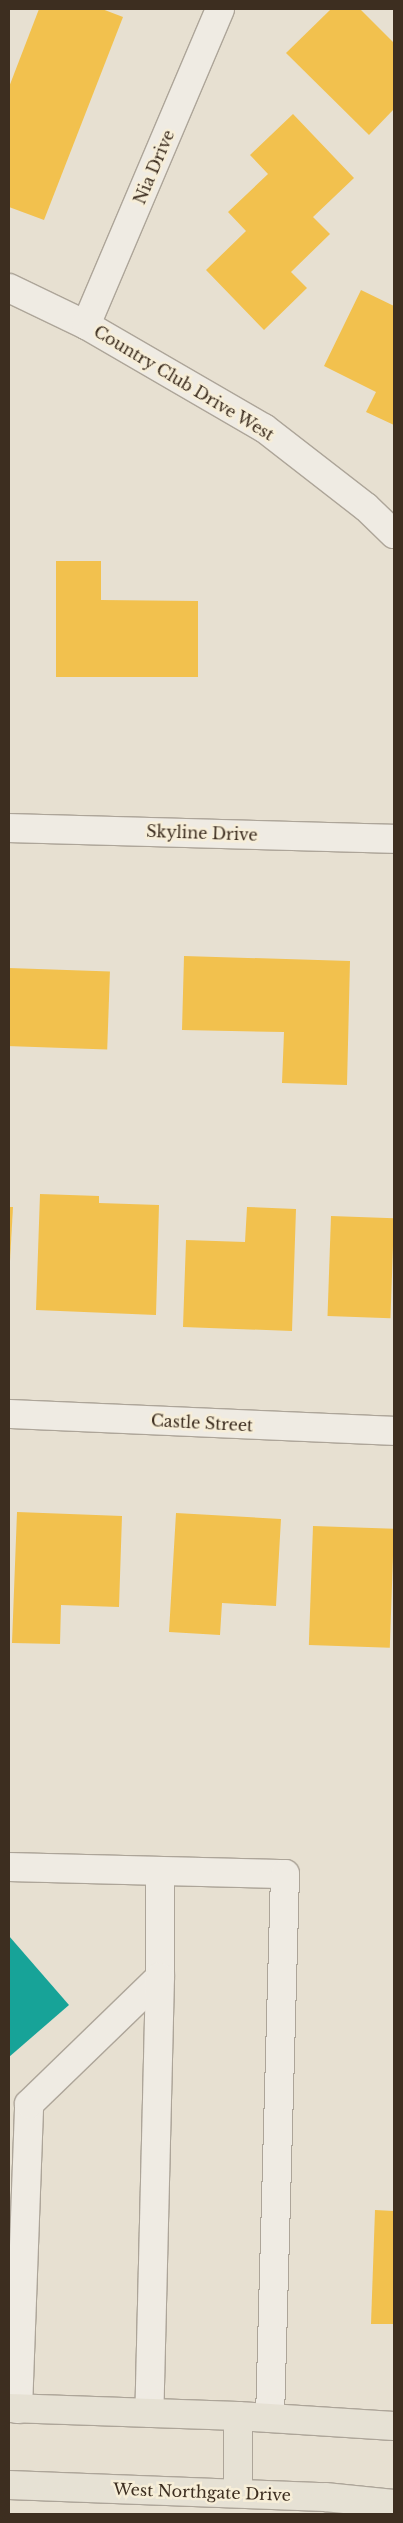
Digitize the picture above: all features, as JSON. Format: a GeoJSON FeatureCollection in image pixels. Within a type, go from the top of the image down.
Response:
{"type":"FeatureCollection","features":[{"type":"Feature","properties":{"kind":"main road"},"geometry":{"type":"LineString","coordinates":[[13,2409],[238,2416],[394,2426]]}},
{"type":"Feature","properties":{"kind":"main road"},"geometry":{"type":"LineString","coordinates":[[238,2416],[238,2493]]}},
{"type":"Feature","properties":{"kind":"main road","name":"West Northgate Drive"},"geometry":{"type":"LineString","coordinates":[[9,2485],[238,2493],[394,2504]]}},
{"type":"Feature","properties":{"kind":"street","name":"Nia Drive"},"geometry":{"type":"LineString","coordinates":[[86,324],[220,9]]}},
{"type":"Feature","properties":{"kind":"street","name":"Country Club Drive West"},"geometry":{"type":"LineString","coordinates":[[9,288],[86,324],[264,428],[366,507],[394,534]]}},
{"type":"Feature","properties":{"kind":"street","name":"Skyline Drive"},"geometry":{"type":"LineString","coordinates":[[9,828],[394,839]]}},
{"type":"Feature","properties":{"kind":"street","name":"Castle Street"},"geometry":{"type":"LineString","coordinates":[[9,1414],[394,1432]]}},
{"type":"Feature","properties":{"kind":"street"},"geometry":{"type":"LineString","coordinates":[[9,1867],[285,1874],[270,2418]]}},
{"type":"Feature","properties":{"kind":"street"},"geometry":{"type":"LineString","coordinates":[[149,2413],[160,1976],[160,1871]]}},
{"type":"Feature","properties":{"kind":"street"},"geometry":{"type":"LineString","coordinates":[[13,2409],[29,2104],[160,1976]]}},
{"type":"Feature","properties":{"kind":"building: Homes"},"geometry":{"type":"Polygon","coordinates":[[[39,9],[102,9],[123,17],[44,220],[9,207],[9,87],[39,9]]]}},
{"type":"Feature","properties":{"kind":"building: Homes"},"geometry":{"type":"Polygon","coordinates":[[[331,9],[360,9],[394,43],[394,109],[369,135],[286,53],[331,9]]]}},
{"type":"Feature","properties":{"kind":"building: Homes"},"geometry":{"type":"Polygon","coordinates":[[[293,114],[354,178],[313,217],[330,234],[291,272],[307,288],[264,330],[206,270],[246,231],[228,212],[268,174],[250,155],[293,114]]]}},
{"type":"Feature","properties":{"kind":"building: Homes"},"geometry":{"type":"Polygon","coordinates":[[[361,290],[394,306],[394,425],[366,412],[376,392],[324,366],[361,290]]]}},
{"type":"Feature","properties":{"kind":"building: Homes"},"geometry":{"type":"Polygon","coordinates":[[[56,561],[101,561],[101,600],[198,601],[198,677],[56,677],[56,561]]]}},
{"type":"Feature","properties":{"kind":"building: Homes"},"geometry":{"type":"Polygon","coordinates":[[[184,956],[350,961],[347,1085],[282,1083],[284,1032],[182,1030],[184,956]]]}},
{"type":"Feature","properties":{"kind":"building: Homes"},"geometry":{"type":"Polygon","coordinates":[[[9,968],[110,972],[107,1049],[9,1046],[9,968]]]}},
{"type":"Feature","properties":{"kind":"building: Homes"},"geometry":{"type":"Polygon","coordinates":[[[40,1194],[99,1196],[99,1203],[159,1205],[156,1315],[36,1310],[40,1194]]]}},
{"type":"Feature","properties":{"kind":"building: Homes"},"geometry":{"type":"Polygon","coordinates":[[[9,1207],[13,1207],[10,1261],[9,1261],[9,1207]]]}},
{"type":"Feature","properties":{"kind":"building: Homes"},"geometry":{"type":"Polygon","coordinates":[[[247,1207],[296,1209],[292,1331],[183,1327],[186,1240],[245,1242],[247,1207]]]}},
{"type":"Feature","properties":{"kind":"building: Homes"},"geometry":{"type":"Polygon","coordinates":[[[331,1216],[394,1218],[390,1318],[328,1316],[331,1216]]]}},
{"type":"Feature","properties":{"kind":"building: Homes"},"geometry":{"type":"Polygon","coordinates":[[[17,1512],[122,1516],[119,1607],[61,1605],[60,1644],[12,1643],[17,1512]]]}},
{"type":"Feature","properties":{"kind":"building: Homes"},"geometry":{"type":"Polygon","coordinates":[[[176,1513],[281,1519],[276,1606],[222,1603],[220,1635],[169,1632],[176,1513]]]}},
{"type":"Feature","properties":{"kind":"building: Homes"},"geometry":{"type":"Polygon","coordinates":[[[313,1526],[394,1529],[390,1648],[309,1645],[313,1526]]]}},
{"type":"Feature","properties":{"kind":"building: Homes"},"geometry":{"type":"Polygon","coordinates":[[[375,2210],[394,2211],[394,2324],[371,2324],[375,2210]]]}},
{"type":"Feature","properties":{"kind":"building: Public"},"geometry":{"type":"Polygon","coordinates":[[[9,1936],[69,2005],[9,2057],[9,1936]]]}}]}
